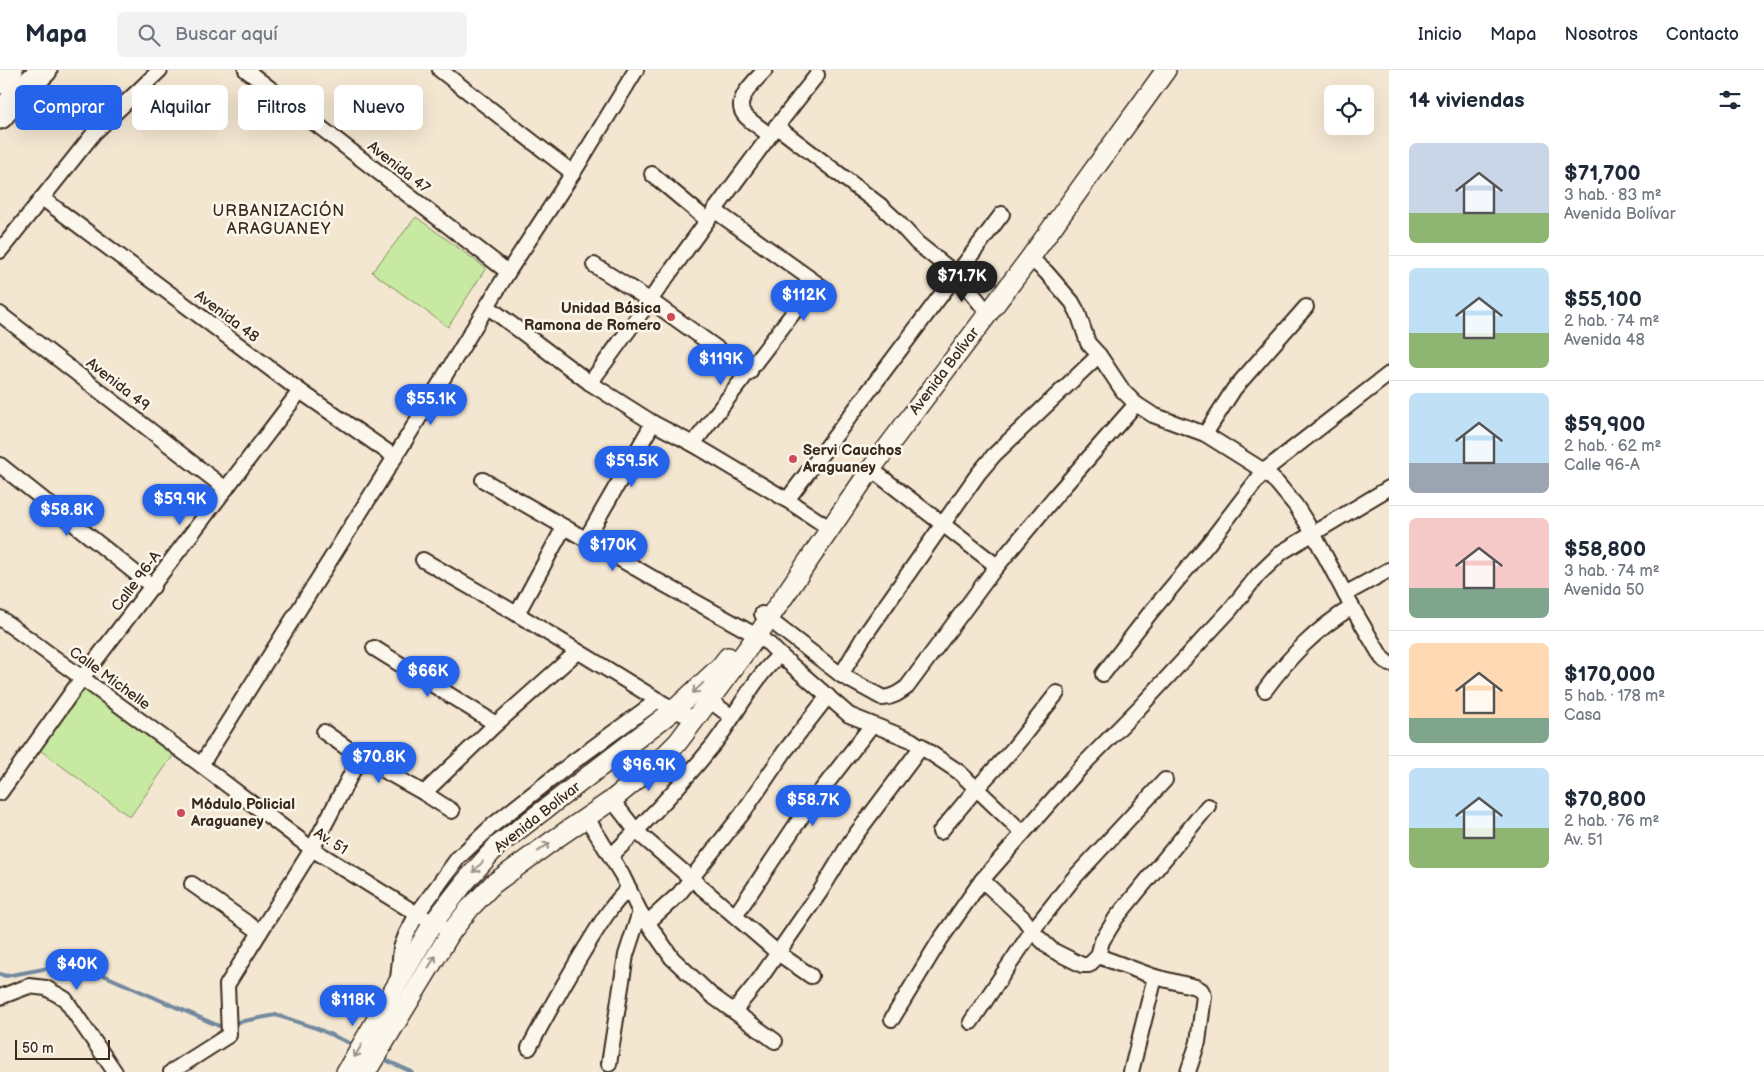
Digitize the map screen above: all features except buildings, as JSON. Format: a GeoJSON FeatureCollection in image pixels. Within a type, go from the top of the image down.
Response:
{"type":"FeatureCollection","features":[{"type":"Feature","properties":{"kind":"highway"},"geometry":{"type":"LineString","coordinates":[[0,81],[10,70]]}},
{"type":"Feature","properties":{"kind":"highway"},"geometry":{"type":"LineString","coordinates":[[0,116],[44,70]]}},
{"type":"Feature","properties":{"kind":"main road","name":"Avenida Bolívar"},"geometry":{"type":"LineString","coordinates":[[346,1072],[398,995],[470,908],[493,884],[555,838],[612,800],[656,764],[678,742],[709,700],[752,633],[871,468],[1030,258],[1166,70]]}},
{"type":"Feature","properties":{"kind":"main road","name":"Avenida Bolívar"},"geometry":{"type":"LineString","coordinates":[[366,1072],[398,995],[425,918],[465,882],[497,846],[674,710],[720,667],[752,633]]}},
{"type":"Feature","properties":{"kind":"street"},"geometry":{"type":"LineString","coordinates":[[0,251],[94,133],[160,70]]}},
{"type":"Feature","properties":{"kind":"street","name":"Avenida 47"},"geometry":{"type":"LineString","coordinates":[[246,70],[508,272]]}},
{"type":"Feature","properties":{"kind":"street"},"geometry":{"type":"LineString","coordinates":[[440,70],[573,172]]}},
{"type":"Feature","properties":{"kind":"street"},"geometry":{"type":"LineString","coordinates":[[765,70],[746,93],[741,104],[742,111],[746,116],[773,131],[881,206],[917,243],[957,275],[988,313]]}},
{"type":"Feature","properties":{"kind":"street"},"geometry":{"type":"LineString","coordinates":[[200,765],[395,457],[508,272],[573,172],[635,71]]}},
{"type":"Feature","properties":{"kind":"street"},"geometry":{"type":"LineString","coordinates":[[590,383],[651,301],[711,215],[817,75]]}},
{"type":"Feature","properties":{"kind":"street"},"geometry":{"type":"LineString","coordinates":[[652,174],[821,287],[693,444]]}},
{"type":"Feature","properties":{"kind":"street","name":"Avenida 48"},"geometry":{"type":"LineString","coordinates":[[42,198],[300,391],[395,457]]}},
{"type":"Feature","properties":{"kind":"street"},"geometry":{"type":"LineString","coordinates":[[787,500],[1002,214]]}},
{"type":"Feature","properties":{"kind":"street"},"geometry":{"type":"LineString","coordinates":[[1030,258],[1046,272],[1072,302],[1078,312],[1088,342],[1122,391],[1136,404],[1154,415],[1205,434],[1264,471],[1296,506],[1313,533],[1352,607],[1382,658],[1389,664]]}},
{"type":"Feature","properties":{"kind":"street"},"geometry":{"type":"LineString","coordinates":[[594,265],[651,301],[750,372]]}},
{"type":"Feature","properties":{"kind":"street"},"geometry":{"type":"LineString","coordinates":[[487,306],[590,383],[653,423],[693,444],[787,500],[829,528]]}},
{"type":"Feature","properties":{"kind":"street"},"geometry":{"type":"LineString","coordinates":[[1205,434],[1234,389],[1306,307]]}},
{"type":"Feature","properties":{"kind":"street","name":"Avenida 49"},"geometry":{"type":"LineString","coordinates":[[0,314],[221,485]]}},
{"type":"Feature","properties":{"kind":"street"},"geometry":{"type":"LineString","coordinates":[[840,675],[869,630],[978,474],[994,455],[1099,356]]}},
{"type":"Feature","properties":{"kind":"street"},"geometry":{"type":"LineString","coordinates":[[1103,674],[1264,471],[1389,374]]}},
{"type":"Feature","properties":{"kind":"street","name":"Calle 96-A"},"geometry":{"type":"LineString","coordinates":[[0,793],[82,678],[153,587],[221,485],[300,391]]}},
{"type":"Feature","properties":{"kind":"street"},"geometry":{"type":"LineString","coordinates":[[765,616],[840,675],[883,698],[890,698],[899,694],[907,687],[997,566],[1136,404]]}},
{"type":"Feature","properties":{"kind":"street"},"geometry":{"type":"LineString","coordinates":[[586,539],[653,423]]}},
{"type":"Feature","properties":{"kind":"street"},"geometry":{"type":"LineString","coordinates":[[0,466],[153,587]]}},
{"type":"Feature","properties":{"kind":"street"},"geometry":{"type":"LineString","coordinates":[[871,468],[997,566]]}},
{"type":"Feature","properties":{"kind":"street"},"geometry":{"type":"LineString","coordinates":[[484,480],[564,528],[769,644],[849,716],[922,746],[959,772],[1023,833]]}},
{"type":"Feature","properties":{"kind":"street"},"geometry":{"type":"LineString","coordinates":[[892,1019],[940,940],[982,880],[1083,765],[1146,701],[1230,610],[1258,575],[1282,552],[1389,488]]}},
{"type":"Feature","properties":{"kind":"street"},"geometry":{"type":"LineString","coordinates":[[517,614],[564,528]]}},
{"type":"Feature","properties":{"kind":"street"},"geometry":{"type":"LineString","coordinates":[[423,560],[517,614],[674,710],[695,719]]}},
{"type":"Feature","properties":{"kind":"street"},"geometry":{"type":"LineString","coordinates":[[1345,594],[1389,570]]}},
{"type":"Feature","properties":{"kind":"street"},"geometry":{"type":"LineString","coordinates":[[1265,690],[1296,651],[1335,618],[1352,607]]}},
{"type":"Feature","properties":{"kind":"street","name":"Calle Michelle"},"geometry":{"type":"LineString","coordinates":[[0,618],[200,765]]}},
{"type":"Feature","properties":{"kind":"street"},"geometry":{"type":"LineString","coordinates":[[374,648],[496,724]]}},
{"type":"Feature","properties":{"kind":"street"},"geometry":{"type":"LineString","coordinates":[[424,792],[496,724],[577,652]]}},
{"type":"Feature","properties":{"kind":"street"},"geometry":{"type":"LineString","coordinates":[[611,856],[637,832],[714,743],[768,667],[780,655]]}},
{"type":"Feature","properties":{"kind":"street"},"geometry":{"type":"LineString","coordinates":[[940,832],[1012,750],[1057,693]]}},
{"type":"Feature","properties":{"kind":"street"},"geometry":{"type":"LineString","coordinates":[[608,1064],[626,955],[643,918],[679,894],[742,814],[809,717],[828,696]]}},
{"type":"Feature","properties":{"kind":"street"},"geometry":{"type":"LineString","coordinates":[[425,918],[458,858],[493,825],[573,762],[658,700]]}},
{"type":"Feature","properties":{"kind":"street"},"geometry":{"type":"LineString","coordinates":[[709,700],[732,717]]}},
{"type":"Feature","properties":{"kind":"street"},"geometry":{"type":"LineString","coordinates":[[734,916],[806,810],[872,725]]}},
{"type":"Feature","properties":{"kind":"street"},"geometry":{"type":"LineString","coordinates":[[324,732],[360,757],[424,792],[452,811]]}},
{"type":"Feature","properties":{"kind":"street"},"geometry":{"type":"LineString","coordinates":[[734,1012],[820,892],[841,856],[922,746]]}},
{"type":"Feature","properties":{"kind":"street"},"geometry":{"type":"LineString","coordinates":[[171,1072],[229,1035],[227,984],[312,849],[360,757]]}},
{"type":"Feature","properties":{"kind":"street"},"geometry":{"type":"LineString","coordinates":[[573,762],[587,778]]}},
{"type":"Feature","properties":{"kind":"street","name":"Av. 51"},"geometry":{"type":"LineString","coordinates":[[200,765],[312,849],[451,932]]}},
{"type":"Feature","properties":{"kind":"street"},"geometry":{"type":"LineString","coordinates":[[971,1022],[1032,931],[1074,878],[1165,780]]}},
{"type":"Feature","properties":{"kind":"street"},"geometry":{"type":"LineString","coordinates":[[612,800],[637,832],[778,953],[811,976]]}},
{"type":"Feature","properties":{"kind":"street"},"geometry":{"type":"LineString","coordinates":[[982,880],[1023,918],[1032,931],[1052,950],[1082,965],[1092,963],[1098,956],[1102,941],[1116,918],[1208,806]]}},
{"type":"Feature","properties":{"kind":"street"},"geometry":{"type":"LineString","coordinates":[[587,818],[629,888],[643,918],[672,958],[712,995],[775,1041]]}},
{"type":"Feature","properties":{"kind":"street"},"geometry":{"type":"LineString","coordinates":[[192,884],[260,932]]}},
{"type":"Feature","properties":{"kind":"street"},"geometry":{"type":"LineString","coordinates":[[529,1048],[587,945],[616,901],[629,888]]}},
{"type":"Feature","properties":{"kind":"street"},"geometry":{"type":"LineString","coordinates":[[1098,956],[1155,977],[1196,987],[1201,990],[1204,996],[1198,1042],[1188,1072]]}},
{"type":"Feature","properties":{"kind":"street"},"geometry":{"type":"LineString","coordinates":[[1131,1072],[1155,977]]}},
{"type":"Feature","properties":{"kind":"street"},"geometry":{"type":"LineString","coordinates":[[0,997],[30,986],[46,988],[65,999],[115,1072]]}},
{"type":"Feature","properties":{"kind":"green space"},"geometry":{"type":"Polygon","coordinates":[[[416,217],[486,268],[448,327],[372,272],[416,217]]]}},
{"type":"Feature","properties":{"kind":"green space"},"geometry":{"type":"Polygon","coordinates":[[[83,682],[177,750],[130,817],[36,747],[83,682]]]}},
{"type":"Feature","properties":{"kind":"waterway"},"geometry":{"type":"LineString","coordinates":[[0,974],[6,976],[76,963],[219,1026],[226,1024]]}},
{"type":"Feature","properties":{"kind":"waterway"},"geometry":{"type":"LineString","coordinates":[[233,1023],[276,1015],[316,1028],[356,1046]]}},
{"type":"Feature","properties":{"kind":"waterway"},"geometry":{"type":"LineString","coordinates":[[381,1058],[412,1072]]}},
{"type":"Feature","properties":{"kind":"place","name":"Unidad Básica Ramona de Romero"},"geometry":{"type":"Point","coordinates":[671,317]}},
{"type":"Feature","properties":{"kind":"place","name":"Servi Cauchos Araguaney"},"geometry":{"type":"Point","coordinates":[793,459]}},
{"type":"Feature","properties":{"kind":"place","name":"Módulo Policial Araguaney"},"geometry":{"type":"Point","coordinates":[181,813]}},
{"type":"Feature","properties":{"kind":"district","name":"URBANIZACIÓN ARAGUANEY"},"geometry":{"type":"Point","coordinates":[279,219]}}]}
